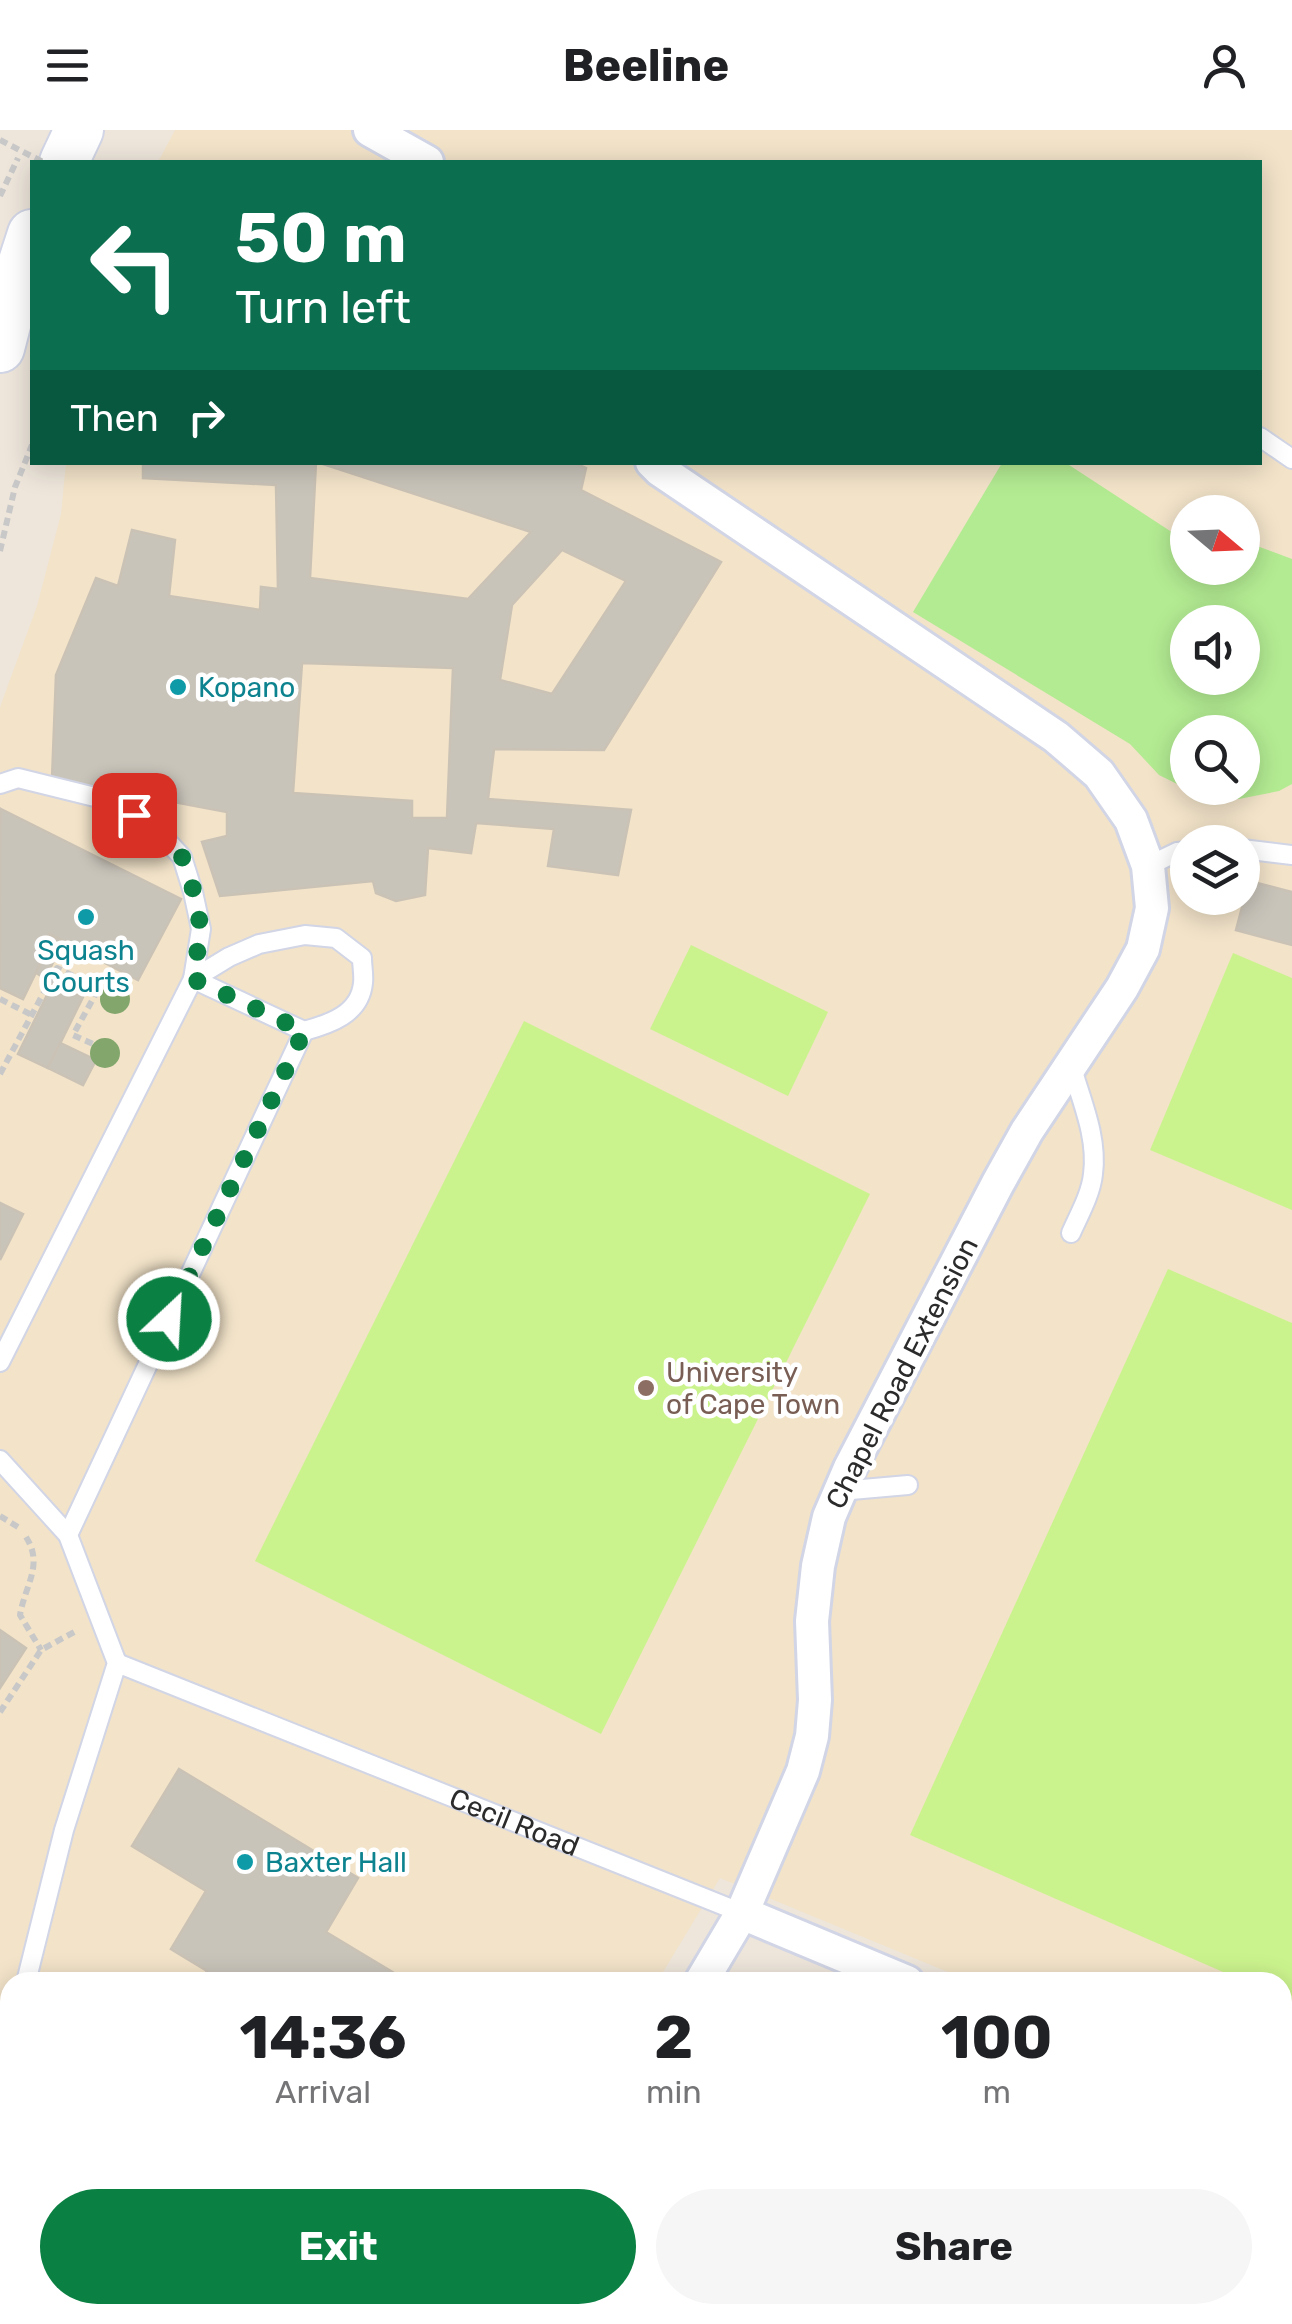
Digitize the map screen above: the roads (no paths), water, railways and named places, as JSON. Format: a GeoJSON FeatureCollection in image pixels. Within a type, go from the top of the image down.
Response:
{"type":"FeatureCollection","features":[{"type":"Feature","properties":{"kind":"main road"},"geometry":{"type":"LineString","coordinates":[[45,154],[80,130]]}},
{"type":"Feature","properties":{"kind":"main road"},"geometry":{"type":"LineString","coordinates":[[0,348],[30,240]]}},
{"type":"Feature","properties":{"kind":"street"},"geometry":{"type":"LineString","coordinates":[[370,130],[423,160]]}},
{"type":"Feature","properties":{"kind":"street","name":"Chapel Road Extension"},"geometry":{"type":"LineString","coordinates":[[656,465],[1056,737],[1099,774],[1131,820],[1148,866],[1152,908],[1143,949],[1122,988],[1027,1131],[840,1491],[818,1566],[812,1621],[815,1700],[812,1736],[803,1771],[742,1913],[708,1972]]}},
{"type":"Feature","properties":{"kind":"street","name":"Cecil Road"},"geometry":{"type":"LineString","coordinates":[[742,1913],[883,1972]]}},
{"type":"Feature","properties":{"kind":"lane"},"geometry":{"type":"LineString","coordinates":[[1262,438],[1292,459]]}},
{"type":"Feature","properties":{"kind":"lane"},"geometry":{"type":"LineString","coordinates":[[0,784],[18,778],[111,801],[156,829],[182,857],[201,929],[193,979],[0,1362]]}},
{"type":"Feature","properties":{"kind":"lane"},"geometry":{"type":"LineString","coordinates":[[1260,851],[1292,855]]}},
{"type":"Feature","properties":{"kind":"lane"},"geometry":{"type":"LineString","coordinates":[[1148,866],[1170,855]]}},
{"type":"Feature","properties":{"kind":"lane"},"geometry":{"type":"LineString","coordinates":[[305,935],[336,938],[362,958],[364,986],[350,1012],[329,1025],[304,1031],[193,979],[259,944],[305,935]]}},
{"type":"Feature","properties":{"kind":"lane"},"geometry":{"type":"LineString","coordinates":[[68,1535],[304,1031]]}},
{"type":"Feature","properties":{"kind":"lane"},"geometry":{"type":"LineString","coordinates":[[1071,1064],[1092,1138],[1093,1174],[1071,1233]]}},
{"type":"Feature","properties":{"kind":"lane"},"geometry":{"type":"LineString","coordinates":[[0,1460],[68,1535],[118,1664],[64,1830],[28,1972]]}},
{"type":"Feature","properties":{"kind":"lane"},"geometry":{"type":"LineString","coordinates":[[840,1491],[908,1485]]}},
{"type":"Feature","properties":{"kind":"lane","name":"Cecil Road"},"geometry":{"type":"LineString","coordinates":[[118,1664],[742,1913]]}},
{"type":"Feature","properties":{"kind":"place","name":"Kopano"},"geometry":{"type":"Point","coordinates":[178,687]}},
{"type":"Feature","properties":{"kind":"place","name":"Squash Courts"},"geometry":{"type":"Point","coordinates":[86,917]}},
{"type":"Feature","properties":{"kind":"place","name":"University of Cape Town"},"geometry":{"type":"Point","coordinates":[646,1388]}},
{"type":"Feature","properties":{"kind":"place","name":"Baxter Hall"},"geometry":{"type":"Point","coordinates":[245,1862]}}]}
